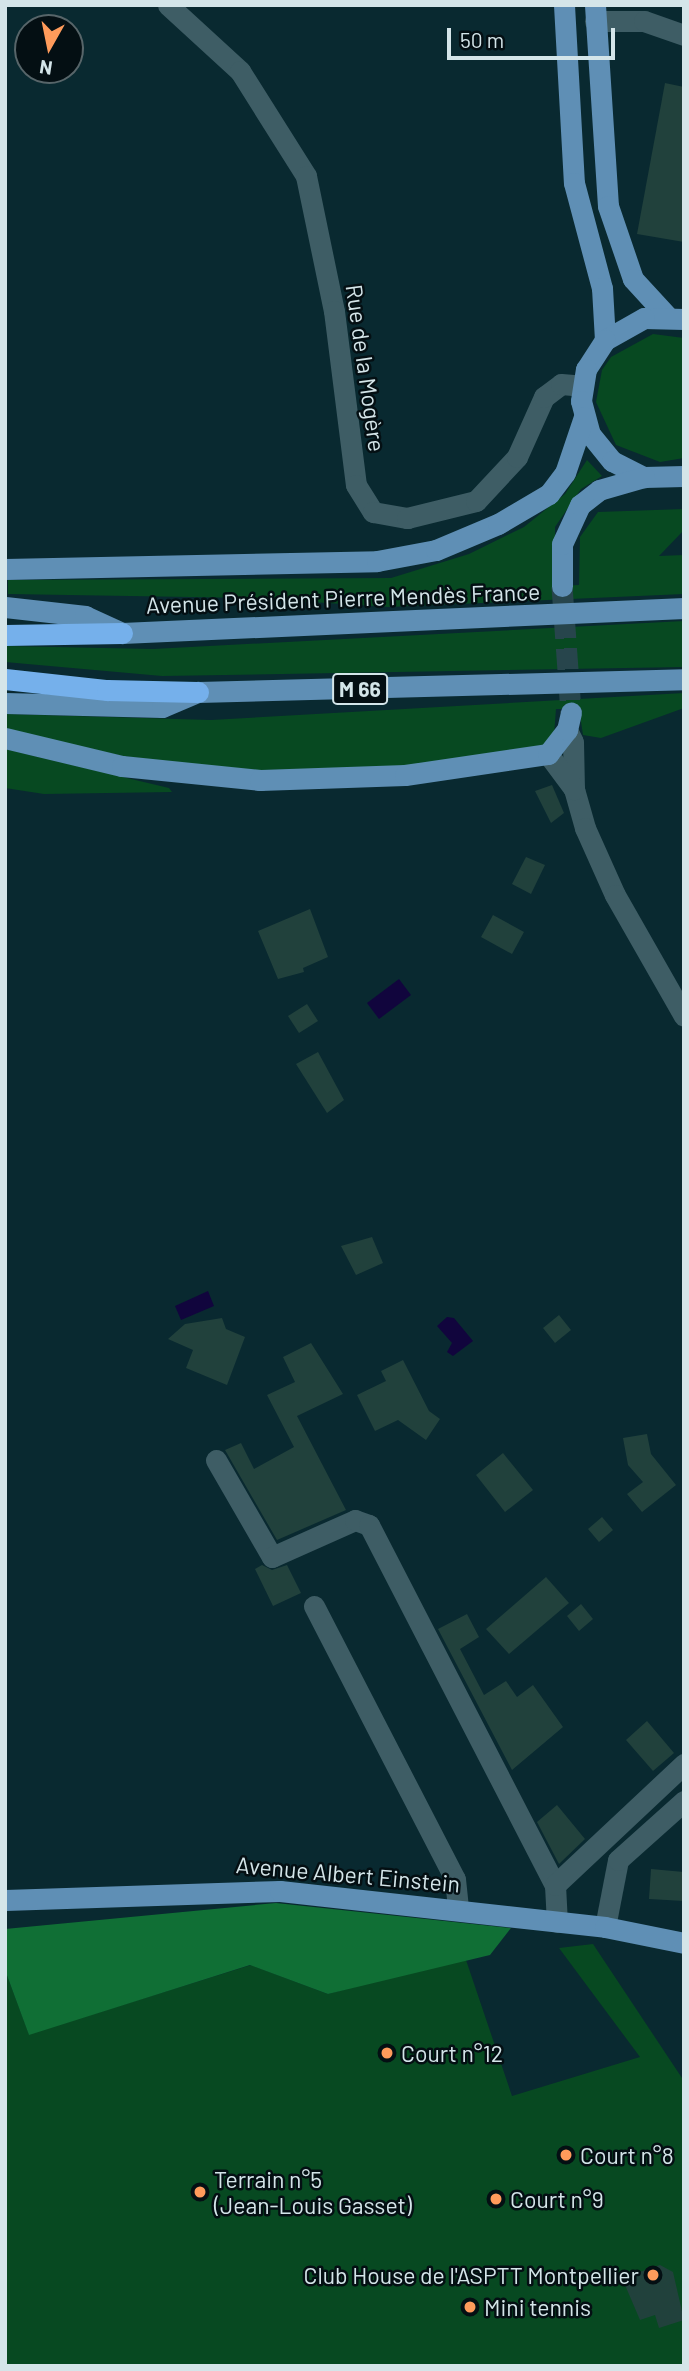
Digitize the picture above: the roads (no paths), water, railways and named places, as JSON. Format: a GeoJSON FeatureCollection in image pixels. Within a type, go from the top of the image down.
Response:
{"type":"FeatureCollection","features":[{"type":"Feature","properties":{"kind":"highway","name":"Avenue Président Pierre Mendès France"},"geometry":{"type":"LineString","coordinates":[[5,635],[122,633]]}},
{"type":"Feature","properties":{"kind":"highway","name":"M 66"},"geometry":{"type":"LineString","coordinates":[[5,679],[107,690],[198,691]]}},
{"type":"Feature","properties":{"kind":"main road"},"geometry":{"type":"LineString","coordinates":[[564,5],[574,183],[602,288],[605,340]]}},
{"type":"Feature","properties":{"kind":"main road"},"geometry":{"type":"LineString","coordinates":[[595,13],[604,179],[614,233],[633,279],[675,318]]}},
{"type":"Feature","properties":{"kind":"main road"},"geometry":{"type":"LineString","coordinates":[[644,477],[599,449],[584,417],[582,386],[605,340],[623,326],[675,318]]}},
{"type":"Feature","properties":{"kind":"main road"},"geometry":{"type":"LineString","coordinates":[[5,569],[377,561],[436,550],[498,524],[549,494],[565,473],[584,417]]}},
{"type":"Feature","properties":{"kind":"main road"},"geometry":{"type":"LineString","coordinates":[[562,586],[562,544],[580,505],[599,491],[644,477],[684,476]]}},
{"type":"Feature","properties":{"kind":"main road"},"geometry":{"type":"LineString","coordinates":[[5,607],[85,616],[122,633]]}},
{"type":"Feature","properties":{"kind":"main road","name":"Avenue Président Pierre Mendès France"},"geometry":{"type":"LineString","coordinates":[[122,633],[684,608]]}},
{"type":"Feature","properties":{"kind":"main road","name":"M 66"},"geometry":{"type":"LineString","coordinates":[[5,703],[162,707],[198,691],[684,679]]}},
{"type":"Feature","properties":{"kind":"main road"},"geometry":{"type":"LineString","coordinates":[[5,738],[122,766],[260,780],[405,775],[548,754],[569,721]]}},
{"type":"Feature","properties":{"kind":"main road","name":"Avenue Albert Einstein"},"geometry":{"type":"LineString","coordinates":[[5,1900],[241,1889],[458,1909],[605,1927],[684,1943]]}},
{"type":"Feature","properties":{"kind":"street","name":"Rue de la Mogère"},"geometry":{"type":"LineString","coordinates":[[168,5],[240,71],[306,176],[334,311],[356,485],[373,512],[407,518],[476,500],[517,457],[544,397],[561,384],[582,386]]}},
{"type":"Feature","properties":{"kind":"street"},"geometry":{"type":"LineString","coordinates":[[595,13],[644,21],[684,35]]}},
{"type":"Feature","properties":{"kind":"street"},"geometry":{"type":"LineString","coordinates":[[569,721],[573,742],[573,789]]}},
{"type":"Feature","properties":{"kind":"street"},"geometry":{"type":"LineString","coordinates":[[548,754],[573,789],[615,895],[684,1016]]}},
{"type":"Feature","properties":{"kind":"street"},"geometry":{"type":"LineString","coordinates":[[216,1461],[272,1557],[355,1520],[369,1525],[555,1885],[557,1922]]}},
{"type":"Feature","properties":{"kind":"street"},"geometry":{"type":"LineString","coordinates":[[314,1606],[455,1880],[458,1909]]}},
{"type":"Feature","properties":{"kind":"street"},"geometry":{"type":"LineString","coordinates":[[555,1885],[684,1764]]}},
{"type":"Feature","properties":{"kind":"street"},"geometry":{"type":"LineString","coordinates":[[605,1927],[618,1860],[684,1801]]}},
{"type":"Feature","properties":{"kind":"tunnel"},"geometry":{"type":"LineString","coordinates":[[562,586],[571,712]]}},
{"type":"Feature","properties":{"kind":"place","name":"Court n°12"},"geometry":{"type":"Point","coordinates":[387,2053]}},
{"type":"Feature","properties":{"kind":"place","name":"Court n°8"},"geometry":{"type":"Point","coordinates":[566,2155]}},
{"type":"Feature","properties":{"kind":"place","name":"Terrain n°5 (Jean-Louis Gasset)"},"geometry":{"type":"Point","coordinates":[200,2192]}},
{"type":"Feature","properties":{"kind":"place","name":"Court n°9"},"geometry":{"type":"Point","coordinates":[496,2199]}},
{"type":"Feature","properties":{"kind":"place","name":"Club House de l'ASPTT Montpellier"},"geometry":{"type":"Point","coordinates":[653,2275]}},
{"type":"Feature","properties":{"kind":"place","name":"Mini tennis"},"geometry":{"type":"Point","coordinates":[470,2307]}}]}
